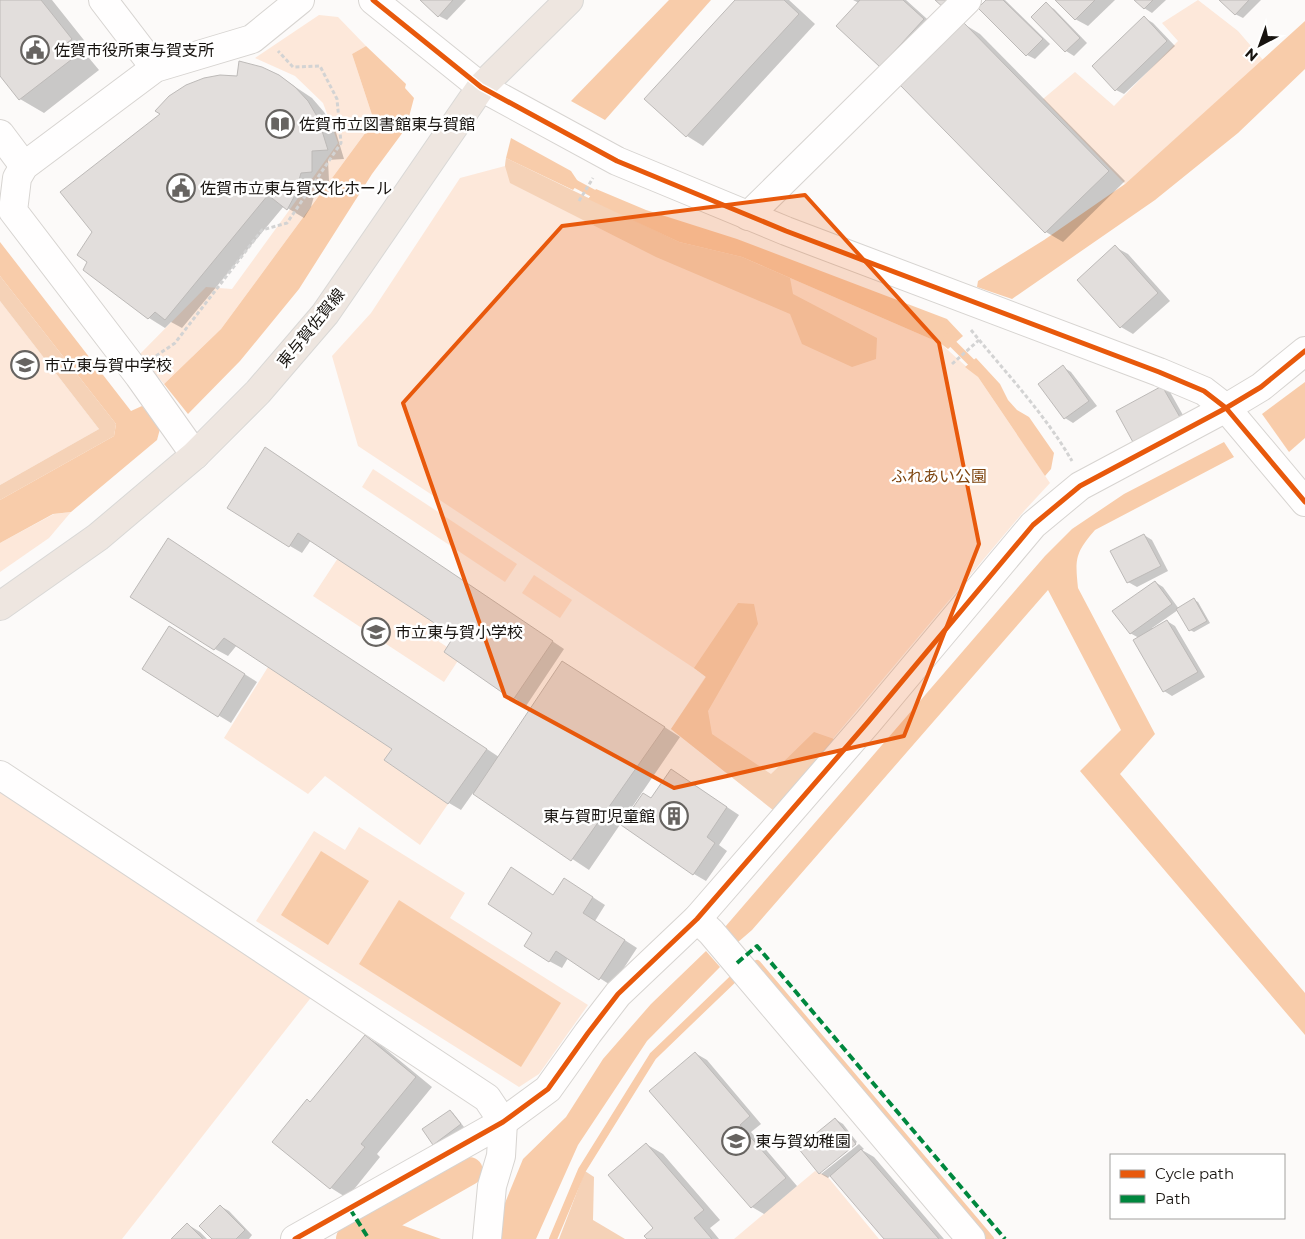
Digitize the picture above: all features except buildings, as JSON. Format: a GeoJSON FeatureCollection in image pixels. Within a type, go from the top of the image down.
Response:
{"type":"FeatureCollection","features":[{"type":"Feature","properties":{"kind":"main road","name":"東与賀佐賀線"},"geometry":{"type":"LineString","coordinates":[[0,606],[24,591],[98,537],[194,455],[258,392],[325,314],[481,86],[569,0]]}},
{"type":"Feature","properties":{"kind":"street"},"geometry":{"type":"LineString","coordinates":[[103,0],[155,68]]}},
{"type":"Feature","properties":{"kind":"street"},"geometry":{"type":"LineString","coordinates":[[194,455],[144,383],[13,211],[17,178],[24,166],[155,68],[252,39],[300,0]]}},
{"type":"Feature","properties":{"kind":"street"},"geometry":{"type":"LineString","coordinates":[[748,216],[967,0]]}},
{"type":"Feature","properties":{"kind":"street"},"geometry":{"type":"LineString","coordinates":[[383,3],[481,86],[617,161],[748,216],[1159,372],[1204,392],[1226,408],[1305,502]]}},
{"type":"Feature","properties":{"kind":"street"},"geometry":{"type":"LineString","coordinates":[[0,134],[24,166]]}},
{"type":"Feature","properties":{"kind":"street"},"geometry":{"type":"LineString","coordinates":[[295,1239],[503,1122],[548,1089],[618,994],[697,919],[868,722],[1033,525],[1085,483],[1226,408],[1261,386],[1305,351]]}},
{"type":"Feature","properties":{"kind":"street"},"geometry":{"type":"LineString","coordinates":[[0,775],[487,1098],[503,1122],[501,1156],[492,1186],[488,1239]]}},
{"type":"Feature","properties":{"kind":"street"},"geometry":{"type":"LineString","coordinates":[[697,919],[711,932],[971,1239]]}},
{"type":"Feature","properties":{"kind":"path"},"geometry":{"type":"LineString","coordinates":[[144,383],[152,359],[175,343],[262,230],[287,223],[341,143],[338,99],[320,66],[293,67],[260,32]]}},
{"type":"Feature","properties":{"kind":"path"},"geometry":{"type":"LineString","coordinates":[[579,202],[594,178]]}},
{"type":"Feature","properties":{"kind":"path"},"geometry":{"type":"LineString","coordinates":[[964,299],[967,326],[1063,445],[1072,462]]}},
{"type":"Feature","properties":{"kind":"path"},"geometry":{"type":"LineString","coordinates":[[952,364],[979,340]]}},
{"type":"Feature","properties":{"kind":"highlighted area"},"geometry":{"type":"Polygon","coordinates":[[[805,195],[939,343],[979,544],[904,736],[674,788],[505,696],[403,403],[562,226],[805,195]]]}},
{"type":"Feature","properties":{"kind":"green space"},"geometry":{"type":"Polygon","coordinates":[[[1198,0],[1238,31],[1263,60],[1125,184],[1043,99],[1075,72],[1114,106],[1178,41],[1162,23],[1198,0]]]}},
{"type":"Feature","properties":{"kind":"green space"},"geometry":{"type":"Polygon","coordinates":[[[319,15],[338,17],[366,46],[352,54],[374,121],[221,329],[164,384],[139,355],[206,287],[232,289],[338,143],[323,103],[295,76],[255,58],[319,15]]]}},
{"type":"Feature","properties":{"kind":"green space","name":"ふれあい公園"},"geometry":{"type":"Polygon","coordinates":[[[506,158],[679,242],[742,257],[940,343],[978,377],[1050,483],[1025,510],[773,810],[671,729],[706,676],[358,446],[332,356],[371,313],[460,178],[505,166],[506,158]]]}},
{"type":"Feature","properties":{"kind":"green space","name":"市立東与賀中学校"},"geometry":{"type":"Polygon","coordinates":[[[0,301],[99,429],[0,485],[0,301]]]}},
{"type":"Feature","properties":{"kind":"green space"},"geometry":{"type":"Polygon","coordinates":[[[373,469],[517,564],[505,582],[362,487],[373,469]]]}},
{"type":"Feature","properties":{"kind":"green space"},"geometry":{"type":"Polygon","coordinates":[[[71,512],[49,538],[0,572],[0,543],[54,514],[71,512]]]}},
{"type":"Feature","properties":{"kind":"green space"},"geometry":{"type":"Polygon","coordinates":[[[338,558],[446,630],[438,641],[461,656],[444,682],[313,596],[338,558]]]}},
{"type":"Feature","properties":{"kind":"green space"},"geometry":{"type":"Polygon","coordinates":[[[534,575],[572,600],[560,618],[522,593],[534,575]]]}},
{"type":"Feature","properties":{"kind":"green space"},"geometry":{"type":"Polygon","coordinates":[[[268,667],[392,749],[384,760],[448,804],[420,845],[325,776],[308,794],[224,738],[268,667]]]}},
{"type":"Feature","properties":{"kind":"green space"},"geometry":{"type":"Polygon","coordinates":[[[0,787],[313,995],[122,1239],[0,1239],[0,787]]]}},
{"type":"Feature","properties":{"kind":"green space"},"geometry":{"type":"Polygon","coordinates":[[[359,827],[465,893],[450,918],[588,1005],[539,1074],[519,1087],[256,921],[314,831],[345,850],[359,827]]]}},
{"type":"Feature","properties":{"kind":"green space"},"geometry":{"type":"Polygon","coordinates":[[[815,1171],[827,1176],[879,1239],[734,1239],[815,1171]]]}},
{"type":"Feature","properties":{"kind":"shaded area"},"geometry":{"type":"Polygon","coordinates":[[[669,0],[711,0],[605,120],[571,101],[669,0]]]}},
{"type":"Feature","properties":{"kind":"shaded area"},"geometry":{"type":"Polygon","coordinates":[[[1305,21],[1305,69],[1238,133],[1155,200],[1012,299],[977,287],[978,281],[1044,240],[1125,184],[1305,21]]]}},
{"type":"Feature","properties":{"kind":"shaded area"},"geometry":{"type":"Polygon","coordinates":[[[366,46],[406,84],[405,88],[414,98],[406,128],[372,174],[299,289],[240,361],[188,414],[164,384],[221,329],[374,121],[352,54],[366,46]]]}},
{"type":"Feature","properties":{"kind":"shaded area"},"geometry":{"type":"Polygon","coordinates":[[[511,138],[571,171],[579,183],[573,190],[506,158],[511,138]]]}},
{"type":"Feature","properties":{"kind":"shaded area"},"geometry":{"type":"Polygon","coordinates":[[[506,158],[679,242],[742,257],[790,278],[793,294],[877,338],[876,359],[852,367],[802,344],[790,314],[656,257],[510,183],[505,166],[506,158]]]}},
{"type":"Feature","properties":{"kind":"shaded area"},"geometry":{"type":"Polygon","coordinates":[[[596,189],[646,210],[737,239],[947,319],[963,336],[948,349],[940,343],[742,257],[679,242],[588,199],[596,189]]]}},
{"type":"Feature","properties":{"kind":"shaded area"},"geometry":{"type":"Polygon","coordinates":[[[0,242],[131,411],[142,406],[160,429],[157,440],[71,512],[53,514],[0,543],[0,500],[114,436],[116,424],[0,276],[0,242]]]}},
{"type":"Feature","properties":{"kind":"shaded area"},"geometry":{"type":"Polygon","coordinates":[[[0,276],[116,424],[114,436],[0,500],[0,485],[99,429],[0,301],[0,276]]]}},
{"type":"Feature","properties":{"kind":"shaded area"},"geometry":{"type":"Polygon","coordinates":[[[976,358],[1000,384],[1008,400],[1017,410],[1029,417],[1054,453],[1051,469],[1045,476],[978,377],[965,367],[976,358]]]}},
{"type":"Feature","properties":{"kind":"shaded area"},"geometry":{"type":"Polygon","coordinates":[[[1305,382],[1305,438],[1289,452],[1262,414],[1305,382]]]}},
{"type":"Feature","properties":{"kind":"shaded area"},"geometry":{"type":"Polygon","coordinates":[[[1224,442],[1234,457],[1095,530],[1083,545],[1078,557],[1078,588],[1155,734],[1120,774],[1305,993],[1305,1035],[1080,771],[1121,730],[1048,590],[752,930],[737,943],[725,927],[1045,556],[1072,529],[1124,494],[1224,442]]]}},
{"type":"Feature","properties":{"kind":"shaded area"},"geometry":{"type":"Polygon","coordinates":[[[738,603],[754,604],[758,624],[708,711],[712,734],[771,774],[814,732],[834,739],[773,810],[671,729],[706,677],[694,668],[738,603]]]}},
{"type":"Feature","properties":{"kind":"shaded area"},"geometry":{"type":"Polygon","coordinates":[[[321,851],[369,881],[328,945],[281,915],[321,851]]]}},
{"type":"Feature","properties":{"kind":"shaded area"},"geometry":{"type":"Polygon","coordinates":[[[399,900],[561,1003],[521,1067],[359,964],[399,900]]]}},
{"type":"Feature","properties":{"kind":"shaded area"},"geometry":{"type":"Polygon","coordinates":[[[706,951],[720,967],[647,1041],[578,1145],[536,1239],[500,1239],[498,1220],[523,1159],[566,1117],[603,1059],[651,1004],[706,951]]]}},
{"type":"Feature","properties":{"kind":"shaded area"},"geometry":{"type":"Polygon","coordinates":[[[585,1171],[594,1177],[593,1220],[625,1239],[559,1239],[585,1171]]]}},
{"type":"Feature","properties":{"kind":"shaded area"},"geometry":{"type":"Polygon","coordinates":[[[396,1223],[441,1239],[371,1239],[396,1223]]]}},
{"type":"Feature","properties":{"kind":"waterway"},"geometry":{"type":"LineString","coordinates":[[570,181],[602,198]]}},
{"type":"Feature","properties":{"kind":"waterway"},"geometry":{"type":"LineString","coordinates":[[947,338],[978,369]]}},
{"type":"Feature","properties":{"kind":"waterway"},"geometry":{"type":"LineString","coordinates":[[757,964],[990,1239]]}},
{"type":"Feature","properties":{"kind":"waterway"},"geometry":{"type":"LineString","coordinates":[[553,1239],[582,1170],[653,1056],[732,980]]}},
{"type":"Feature","properties":{"kind":"waterway"},"geometry":{"type":"LineString","coordinates":[[350,1239],[469,1171]]}},
{"type":"Feature","properties":{"kind":"marked path"},"geometry":{"type":"LineString","coordinates":[[737,963],[757,946],[1005,1239]]}},
{"type":"Feature","properties":{"kind":"marked path"},"geometry":{"type":"LineString","coordinates":[[350,1209],[367,1236]]}},
{"type":"Feature","properties":{"kind":"cycle path"},"geometry":{"type":"LineString","coordinates":[[373,0],[481,87],[617,161],[786,231],[1159,372],[1204,391],[1226,408],[1305,502]]}},
{"type":"Feature","properties":{"kind":"cycle path"},"geometry":{"type":"LineString","coordinates":[[295,1239],[503,1122],[548,1089],[618,994],[697,919],[868,722],[1033,525],[1080,486],[1226,408],[1261,387],[1305,351]]}},
{"type":"Feature","properties":{"kind":"place","name":"佐賀市役所東与賀支所"},"geometry":{"type":"Point","coordinates":[35,50]}},
{"type":"Feature","properties":{"kind":"place","name":"佐賀市立図書館東与賀館"},"geometry":{"type":"Point","coordinates":[280,124]}},
{"type":"Feature","properties":{"kind":"place","name":"佐賀市立東与賀文化ホール"},"geometry":{"type":"Point","coordinates":[181,188]}},
{"type":"Feature","properties":{"kind":"place","name":"市立東与賀中学校"},"geometry":{"type":"Point","coordinates":[25,365]}},
{"type":"Feature","properties":{"kind":"place","name":"市立東与賀小学校"},"geometry":{"type":"Point","coordinates":[376,632]}},
{"type":"Feature","properties":{"kind":"place","name":"東与賀町児童館"},"geometry":{"type":"Point","coordinates":[674,816]}},
{"type":"Feature","properties":{"kind":"place","name":"東与賀幼稚園"},"geometry":{"type":"Point","coordinates":[736,1141]}}]}
